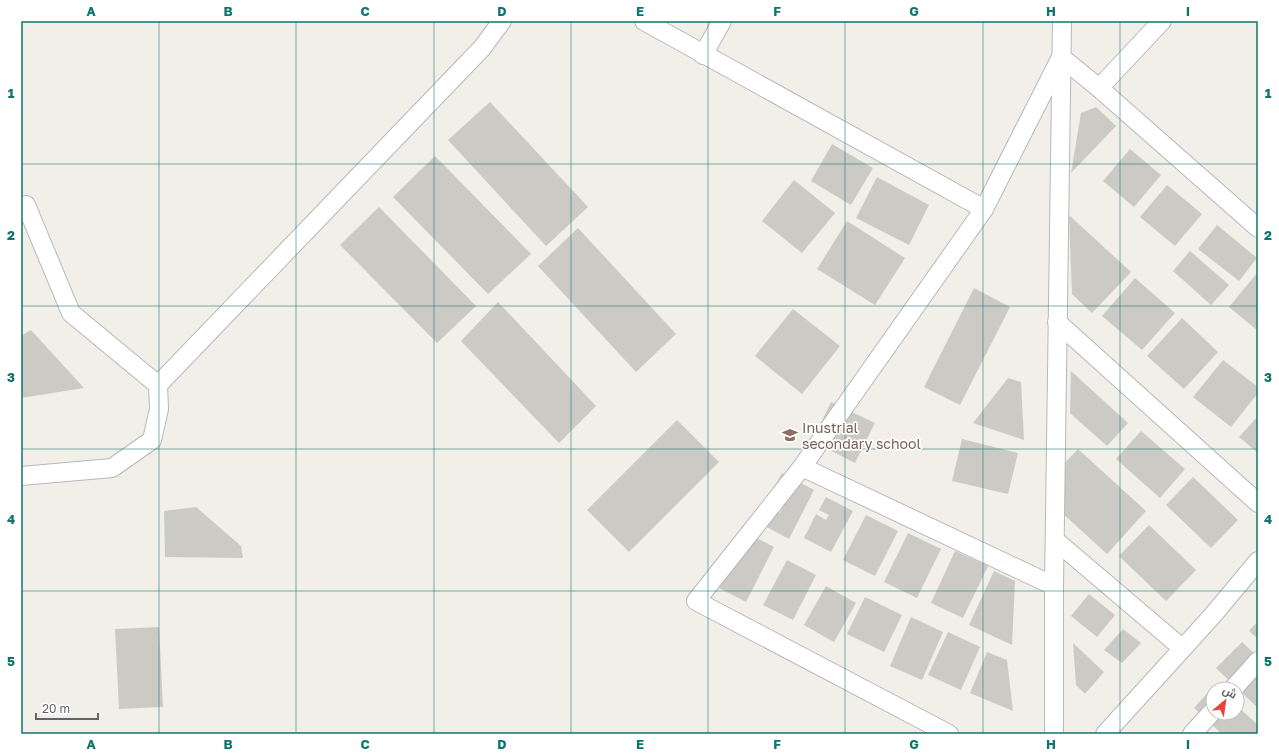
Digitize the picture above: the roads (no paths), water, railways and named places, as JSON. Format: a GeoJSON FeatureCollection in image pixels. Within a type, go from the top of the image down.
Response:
{"type":"FeatureCollection","features":[{"type":"Feature","properties":{"kind":"street"},"geometry":{"type":"LineString","coordinates":[[21,476],[112,468],[152,440],[159,409],[158,385],[482,48],[502,21]]}},
{"type":"Feature","properties":{"kind":"street"},"geometry":{"type":"LineString","coordinates":[[644,21],[703,55],[984,209]]}},
{"type":"Feature","properties":{"kind":"street"},"geometry":{"type":"LineString","coordinates":[[703,55],[722,21]]}},
{"type":"Feature","properties":{"kind":"street"},"geometry":{"type":"LineString","coordinates":[[1054,734],[1054,586],[1062,21]]}},
{"type":"Feature","properties":{"kind":"street"},"geometry":{"type":"LineString","coordinates":[[1100,88],[1162,21]]}},
{"type":"Feature","properties":{"kind":"street"},"geometry":{"type":"LineString","coordinates":[[1061,57],[1100,88],[1258,228]]}},
{"type":"Feature","properties":{"kind":"street"},"geometry":{"type":"LineString","coordinates":[[949,734],[696,601],[802,467],[984,209],[1061,57]]}},
{"type":"Feature","properties":{"kind":"street"},"geometry":{"type":"LineString","coordinates":[[26,205],[71,313],[158,385]]}},
{"type":"Feature","properties":{"kind":"street"},"geometry":{"type":"LineString","coordinates":[[1057,322],[1258,503]]}},
{"type":"Feature","properties":{"kind":"street"},"geometry":{"type":"LineString","coordinates":[[802,467],[1054,586]]}},
{"type":"Feature","properties":{"kind":"street"},"geometry":{"type":"LineString","coordinates":[[1055,540],[1182,648]]}},
{"type":"Feature","properties":{"kind":"street"},"geometry":{"type":"LineString","coordinates":[[1105,734],[1258,562]]}},
{"type":"Feature","properties":{"kind":"street"},"geometry":{"type":"LineString","coordinates":[[1240,681],[1258,661]]}},
{"type":"Feature","properties":{"kind":"street"},"geometry":{"type":"LineString","coordinates":[[1192,734],[1205,720]]}},
{"type":"Feature","properties":{"kind":"place","name":"Inustrial secondary school"},"geometry":{"type":"Point","coordinates":[790,435]}}]}
